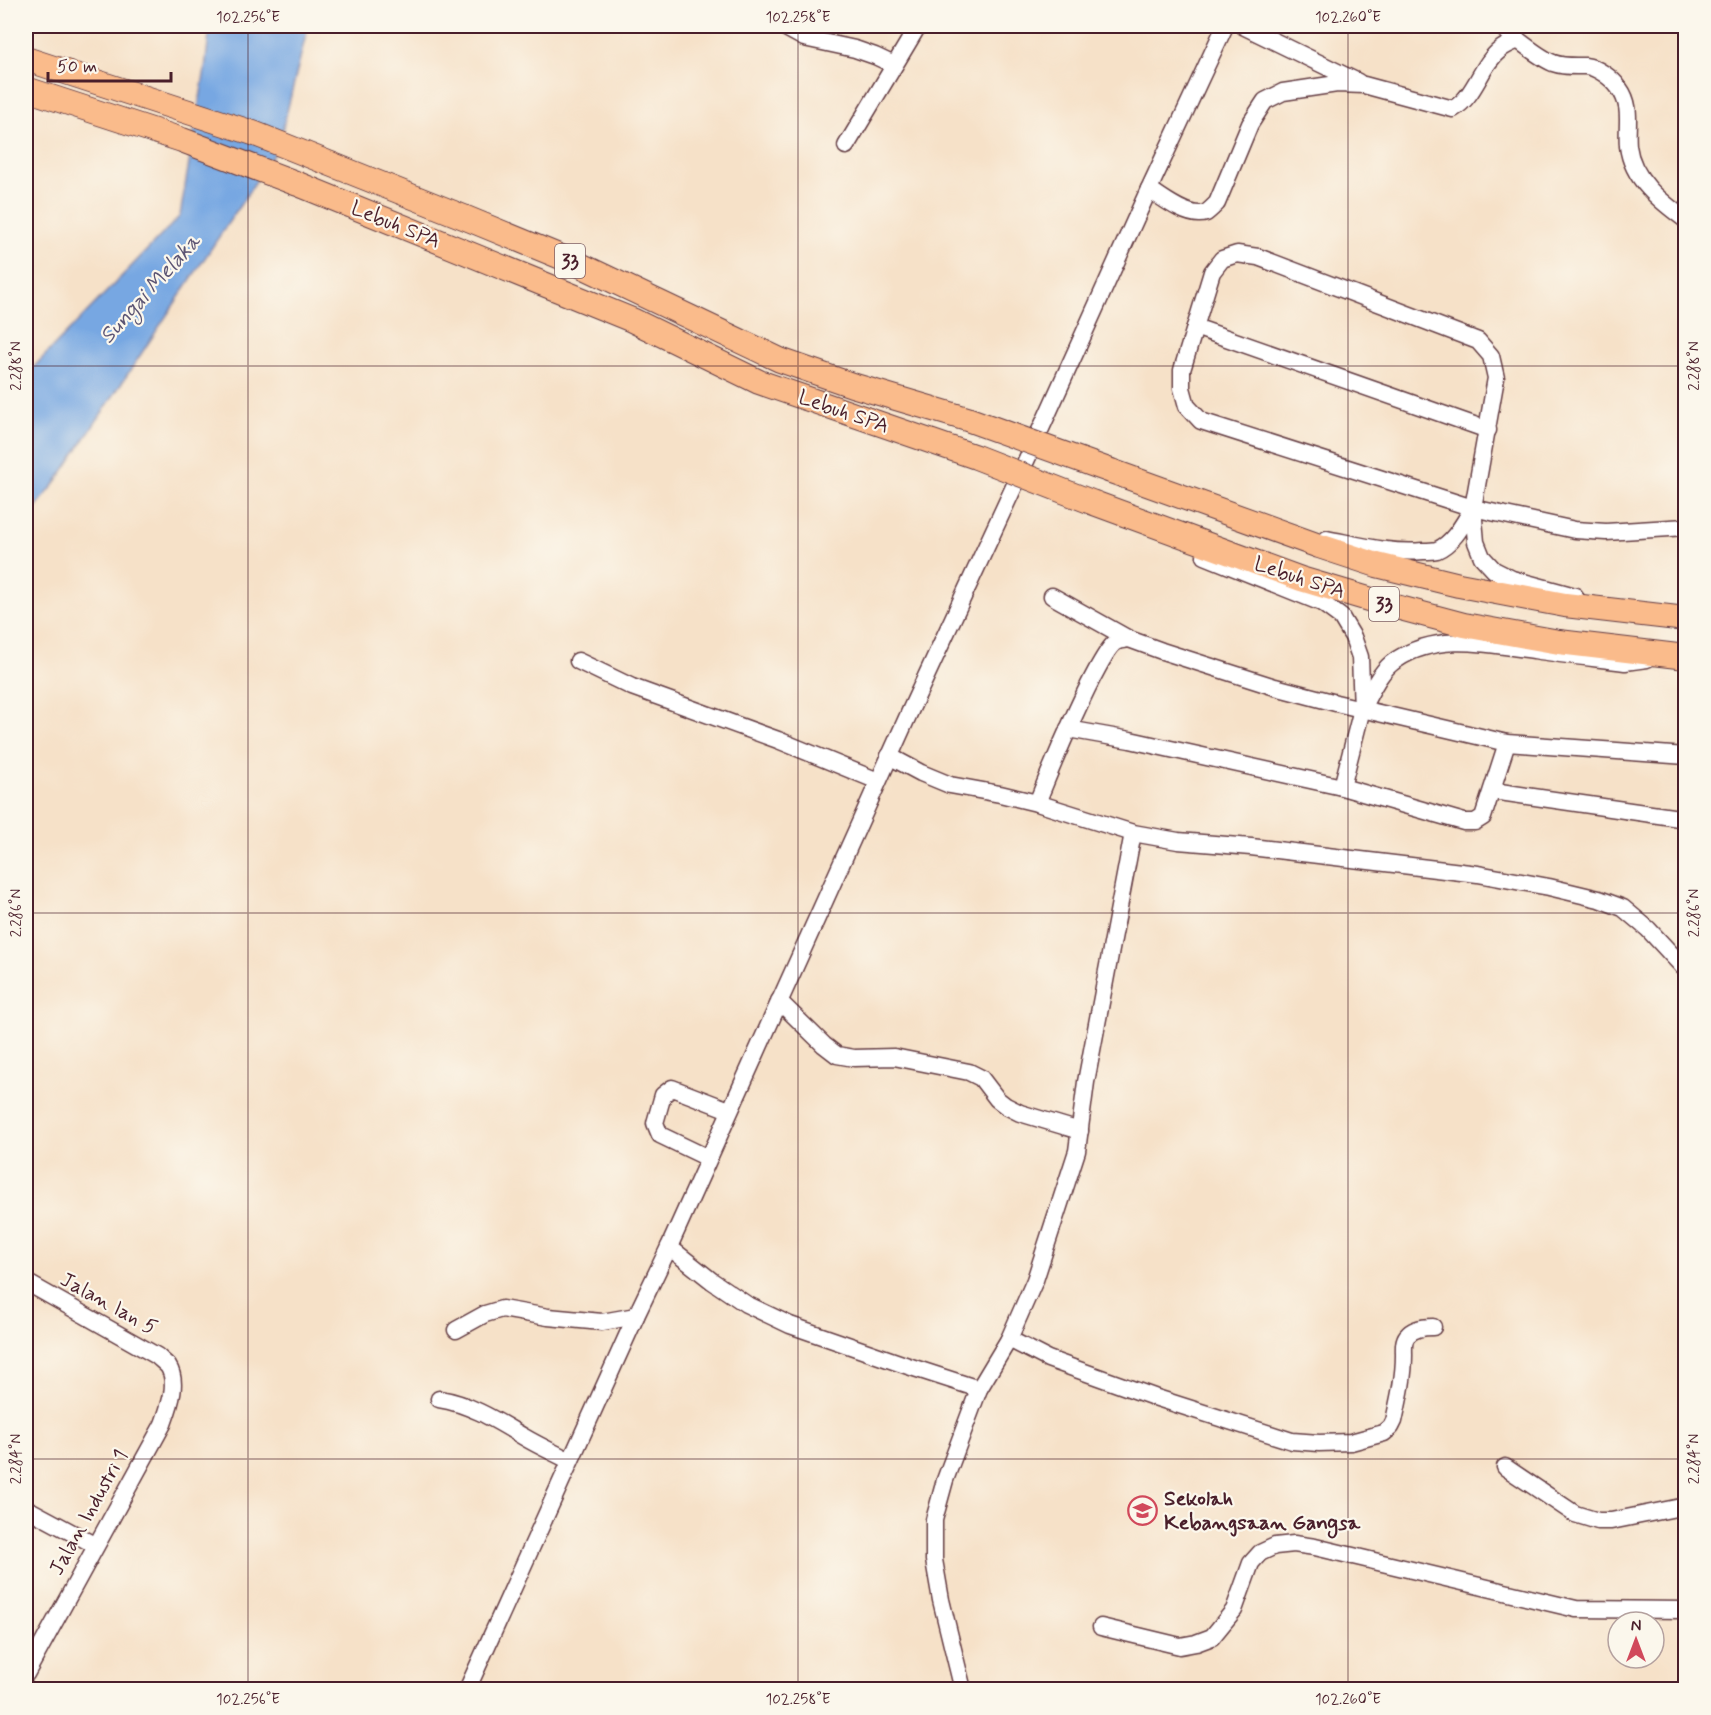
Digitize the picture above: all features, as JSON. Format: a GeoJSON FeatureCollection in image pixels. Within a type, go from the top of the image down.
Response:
{"type":"FeatureCollection","features":[{"type":"Feature","properties":{"kind":"highway","name":"Lebuh SPA"},"geometry":{"type":"LineString","coordinates":[[26,59],[252,133],[466,218],[578,264],[780,360],[852,385],[967,419],[1319,546],[1377,565],[1459,585],[1565,605],[1678,618]]}},
{"type":"Feature","properties":{"kind":"highway","name":"Lebuh SPA"},"geometry":{"type":"LineString","coordinates":[[26,89],[182,140],[298,184],[632,320],[759,382],[976,457],[1301,579],[1464,625],[1559,642],[1677,656]]}},
{"type":"Feature","properties":{"kind":"street"},"geometry":{"type":"LineString","coordinates":[[782,26],[804,38],[855,49],[894,65]]}},
{"type":"Feature","properties":{"kind":"street"},"geometry":{"type":"LineString","coordinates":[[846,146],[918,26]]}},
{"type":"Feature","properties":{"kind":"street"},"geometry":{"type":"LineString","coordinates":[[467,1689],[669,1247],[889,756],[1225,26]]}},
{"type":"Feature","properties":{"kind":"street"},"geometry":{"type":"LineString","coordinates":[[1243,26],[1364,85],[1453,109],[1463,103],[1491,59],[1501,48],[1518,40]]}},
{"type":"Feature","properties":{"kind":"street"},"geometry":{"type":"LineString","coordinates":[[1500,26],[1552,62],[1568,67],[1588,66],[1604,73],[1619,87],[1627,104],[1631,164],[1641,181],[1686,220]]}},
{"type":"Feature","properties":{"kind":"street"},"geometry":{"type":"LineString","coordinates":[[1149,189],[1183,210],[1197,214],[1206,212],[1217,203],[1250,124],[1265,101],[1283,92],[1337,84],[1364,85]]}},
{"type":"Feature","properties":{"kind":"street"},"geometry":{"type":"LineString","coordinates":[[1678,618],[1512,579],[1494,570],[1482,557],[1476,542],[1473,508],[1496,378],[1491,356],[1478,341],[1257,257],[1237,254],[1222,259],[1212,272],[1182,370],[1182,388],[1186,406],[1201,421],[1473,508],[1575,530],[1606,532],[1686,527]]}},
{"type":"Feature","properties":{"kind":"street"},"geometry":{"type":"LineString","coordinates":[[1195,327],[1488,430]]}},
{"type":"Feature","properties":{"kind":"street"},"geometry":{"type":"LineString","coordinates":[[1266,526],[1366,546],[1410,552],[1437,550],[1451,540],[1473,508]]}},
{"type":"Feature","properties":{"kind":"street"},"geometry":{"type":"LineString","coordinates":[[1179,535],[1206,556],[1322,603],[1341,617],[1353,638],[1360,657],[1362,708]]}},
{"type":"Feature","properties":{"kind":"street"},"geometry":{"type":"LineString","coordinates":[[1052,596],[1129,639],[1275,687],[1507,744],[1686,756]]}},
{"type":"Feature","properties":{"kind":"street"},"geometry":{"type":"LineString","coordinates":[[1037,803],[1068,729],[1101,661],[1116,642],[1129,639]]}},
{"type":"Feature","properties":{"kind":"street"},"geometry":{"type":"LineString","coordinates":[[1342,787],[1362,708],[1377,681],[1394,661],[1416,649],[1445,642],[1479,642],[1625,662],[1677,656]]}},
{"type":"Feature","properties":{"kind":"street"},"geometry":{"type":"LineString","coordinates":[[578,661],[632,687],[878,781]]}},
{"type":"Feature","properties":{"kind":"street"},"geometry":{"type":"LineString","coordinates":[[1068,729],[1131,740],[1342,787],[1464,822],[1475,822],[1483,817],[1507,744]]}},
{"type":"Feature","properties":{"kind":"street"},"geometry":{"type":"LineString","coordinates":[[889,756],[950,785],[1037,803],[1133,833],[1178,841],[1251,847],[1478,874],[1599,899],[1623,908],[1648,928],[1686,970]]}},
{"type":"Feature","properties":{"kind":"street"},"geometry":{"type":"LineString","coordinates":[[1493,791],[1686,819]]}},
{"type":"Feature","properties":{"kind":"street"},"geometry":{"type":"LineString","coordinates":[[963,1689],[941,1600],[934,1560],[934,1520],[945,1480],[979,1389],[1009,1339],[1035,1280],[1077,1151],[1086,1082],[1133,833]]}},
{"type":"Feature","properties":{"kind":"street"},"geometry":{"type":"LineString","coordinates":[[779,1001],[824,1045],[837,1054],[854,1058],[894,1057],[969,1071],[981,1078],[997,1099],[1006,1106],[1020,1113],[1080,1131]]}},
{"type":"Feature","properties":{"kind":"street"},"geometry":{"type":"LineString","coordinates":[[708,1158],[660,1135],[655,1123],[663,1095],[672,1088],[729,1110]]}},
{"type":"Feature","properties":{"kind":"street"},"geometry":{"type":"LineString","coordinates":[[669,1247],[746,1304],[790,1325],[979,1389]]}},
{"type":"Feature","properties":{"kind":"street","name":"Jalan Ian 5"},"geometry":{"type":"LineString","coordinates":[[26,1282],[157,1356],[168,1367]]}},
{"type":"Feature","properties":{"kind":"street"},"geometry":{"type":"LineString","coordinates":[[456,1330],[485,1314],[502,1309],[548,1317],[602,1322],[636,1316]]}},
{"type":"Feature","properties":{"kind":"street"},"geometry":{"type":"LineString","coordinates":[[1009,1339],[1048,1359],[1154,1396],[1292,1441],[1319,1443],[1351,1442],[1384,1433],[1391,1427],[1404,1375],[1404,1344],[1407,1336],[1422,1327],[1433,1327]]}},
{"type":"Feature","properties":{"kind":"street","name":"Jalan Industri 1"},"geometry":{"type":"LineString","coordinates":[[26,1674],[163,1424],[172,1394],[172,1380],[168,1367]]}},
{"type":"Feature","properties":{"kind":"street"},"geometry":{"type":"LineString","coordinates":[[439,1399],[453,1401],[475,1409],[570,1461]]}},
{"type":"Feature","properties":{"kind":"street"},"geometry":{"type":"LineString","coordinates":[[1505,1467],[1575,1514],[1598,1521],[1611,1521],[1686,1506]]}},
{"type":"Feature","properties":{"kind":"street"},"geometry":{"type":"LineString","coordinates":[[26,1508],[95,1545]]}},
{"type":"Feature","properties":{"kind":"street"},"geometry":{"type":"LineString","coordinates":[[1101,1627],[1180,1646],[1196,1643],[1212,1636],[1234,1610],[1251,1563],[1260,1553],[1275,1546],[1294,1544],[1576,1609],[1686,1610]]}},
{"type":"Feature","properties":{"kind":"water","name":"Sungai Melaka"},"geometry":{"type":"Polygon","coordinates":[[[210,26],[308,26],[278,148],[54,485],[26,519],[26,375],[180,216],[210,26]]]}},
{"type":"Feature","properties":{"kind":"place","name":"Sekolah Kebangsaan Gangsa"},"geometry":{"type":"Point","coordinates":[1143,1510]}}]}
